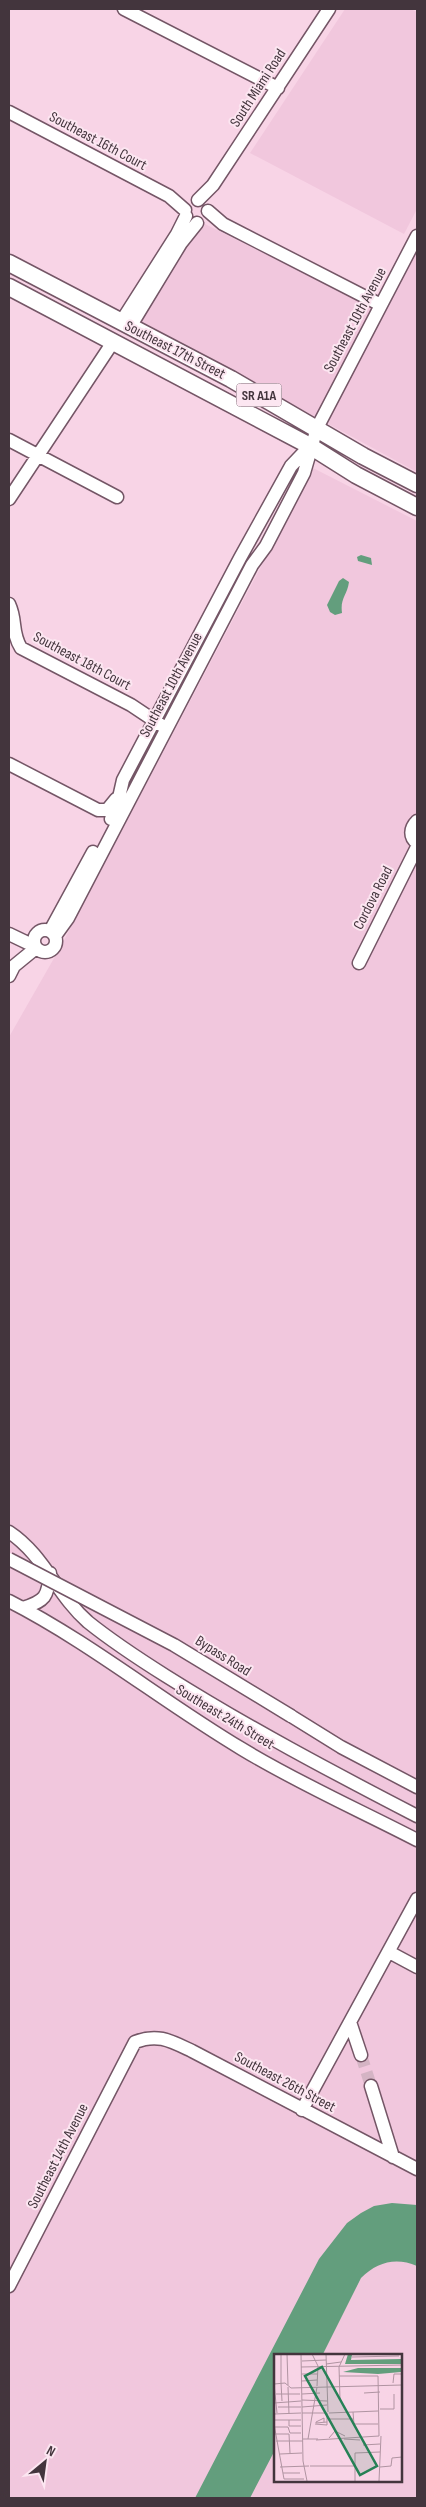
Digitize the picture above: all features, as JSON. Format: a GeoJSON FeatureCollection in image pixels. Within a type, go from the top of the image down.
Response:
{"type":"FeatureCollection","features":[{"type":"Feature","properties":{"kind":"main road","name":"Southeast 17th Street"},"geometry":{"type":"LineString","coordinates":[[9,263],[231,379],[363,456],[417,484]]}},
{"type":"Feature","properties":{"kind":"main road","name":"Southeast 17th Street"},"geometry":{"type":"LineString","coordinates":[[9,287],[310,446],[356,475],[417,507]]}},
{"type":"Feature","properties":{"kind":"main road"},"geometry":{"type":"LineString","coordinates":[[113,342],[132,338],[152,338]]}},
{"type":"Feature","properties":{"kind":"street"},"geometry":{"type":"LineString","coordinates":[[124,9],[278,88]]}},
{"type":"Feature","properties":{"kind":"street","name":"South Miami Road"},"geometry":{"type":"LineString","coordinates":[[125,324],[181,243],[213,185],[329,9]]}},
{"type":"Feature","properties":{"kind":"street","name":"Southeast 16th Court"},"geometry":{"type":"LineString","coordinates":[[9,112],[381,305]]}},
{"type":"Feature","properties":{"kind":"street","name":"Southeast 10th Avenue"},"geometry":{"type":"LineString","coordinates":[[52,933],[68,918],[166,729],[304,473],[310,446],[317,428],[417,236]]}},
{"type":"Feature","properties":{"kind":"street"},"geometry":{"type":"LineString","coordinates":[[9,499],[113,342]]}},
{"type":"Feature","properties":{"kind":"street"},"geometry":{"type":"LineString","coordinates":[[9,440],[117,497]]}},
{"type":"Feature","properties":{"kind":"street","name":"Southeast 10th Avenue"},"geometry":{"type":"LineString","coordinates":[[35,947],[44,953],[52,950],[56,944],[52,933],[113,815],[123,780],[291,466],[310,446]]}},
{"type":"Feature","properties":{"kind":"street","name":"Southeast 18th Court"},"geometry":{"type":"LineString","coordinates":[[9,604],[14,618],[14,638],[21,648],[131,705],[166,729]]}},
{"type":"Feature","properties":{"kind":"street"},"geometry":{"type":"LineString","coordinates":[[186,660],[199,667]]}},
{"type":"Feature","properties":{"kind":"street"},"geometry":{"type":"LineString","coordinates":[[9,764],[98,810],[107,810],[120,793]]}},
{"type":"Feature","properties":{"kind":"street"},"geometry":{"type":"LineString","coordinates":[[417,822],[411,831],[417,843]]}},
{"type":"Feature","properties":{"kind":"street","name":"Cordova Road"},"geometry":{"type":"LineString","coordinates":[[358,963],[417,847]]}},
{"type":"Feature","properties":{"kind":"street","name":"Southeast 10th Avenue"},"geometry":{"type":"LineString","coordinates":[[11,968],[35,947],[36,933],[42,930],[52,933]]}},
{"type":"Feature","properties":{"kind":"street"},"geometry":{"type":"LineString","coordinates":[[9,934],[35,947]]}},
{"type":"Feature","properties":{"kind":"street","name":"Southeast 24th Street"},"geometry":{"type":"LineString","coordinates":[[9,1532],[31,1549],[50,1573],[68,1601],[88,1622],[135,1657],[238,1721],[417,1816]]}},
{"type":"Feature","properties":{"kind":"street","name":"Bypass Road"},"geometry":{"type":"LineString","coordinates":[[9,1559],[174,1645],[341,1747],[417,1787]]}},
{"type":"Feature","properties":{"kind":"street"},"geometry":{"type":"LineString","coordinates":[[23,1608],[38,1603],[45,1598],[48,1591],[50,1573]]}},
{"type":"Feature","properties":{"kind":"street","name":"Southeast 24th Street"},"geometry":{"type":"LineString","coordinates":[[9,1601],[83,1642],[158,1695],[243,1750],[417,1840]]}},
{"type":"Feature","properties":{"kind":"street"},"geometry":{"type":"LineString","coordinates":[[158,1695],[170,1696],[186,1704],[191,1702],[190,1692]]}},
{"type":"Feature","properties":{"kind":"street"},"geometry":{"type":"LineString","coordinates":[[203,1724],[221,1718],[238,1721]]}},
{"type":"Feature","properties":{"kind":"street"},"geometry":{"type":"LineString","coordinates":[[360,1810],[370,1792]]}},
{"type":"Feature","properties":{"kind":"street"},"geometry":{"type":"LineString","coordinates":[[302,2110],[417,1899]]}},
{"type":"Feature","properties":{"kind":"street"},"geometry":{"type":"LineString","coordinates":[[389,1952],[417,1967]]}},
{"type":"Feature","properties":{"kind":"street"},"geometry":{"type":"LineString","coordinates":[[350,2022],[361,2055]]}},
{"type":"Feature","properties":{"kind":"street","name":"Southeast 26th Street"},"geometry":{"type":"LineString","coordinates":[[135,2042],[148,2037],[166,2039],[417,2169]]}},
{"type":"Feature","properties":{"kind":"street","name":"Southeast 14th Avenue"},"geometry":{"type":"LineString","coordinates":[[9,2286],[12,2269],[135,2042]]}},
{"type":"Feature","properties":{"kind":"street"},"geometry":{"type":"LineString","coordinates":[[370,2086],[393,2157]]}},
{"type":"Feature","properties":{"kind":"shaded area"},"geometry":{"type":"Polygon","coordinates":[[[345,9],[411,9],[417,12],[417,209],[404,234],[250,153],[345,9]]]}},
{"type":"Feature","properties":{"kind":"shaded area"},"geometry":{"type":"Polygon","coordinates":[[[199,221],[381,312],[417,243],[417,472],[137,320],[199,221]]]}},
{"type":"Feature","properties":{"kind":"shaded area"},"geometry":{"type":"Polygon","coordinates":[[[313,468],[417,521],[417,2498],[9,2498],[9,1037],[61,946],[313,468]]]}},
{"type":"Feature","properties":{"kind":"shaded area"},"geometry":{"type":"Polygon","coordinates":[[[361,555],[371,558],[372,565],[358,561],[357,557],[361,555]]]}},
{"type":"Feature","properties":{"kind":"shaded area"},"geometry":{"type":"Polygon","coordinates":[[[343,578],[349,582],[348,587],[342,604],[342,613],[335,615],[330,612],[327,605],[339,581],[343,578]]]}},
{"type":"Feature","properties":{"kind":"shaded area"},"geometry":{"type":"Polygon","coordinates":[[[392,2203],[417,2205],[417,2266],[402,2262],[387,2263],[374,2268],[361,2278],[323,2354],[274,2354],[274,2452],[250,2498],[195,2498],[319,2259],[347,2223],[374,2206],[392,2203]]]}},
{"type":"Feature","properties":{"kind":"tunnel"},"geometry":{"type":"LineString","coordinates":[[361,2055],[371,2086]]}}]}
